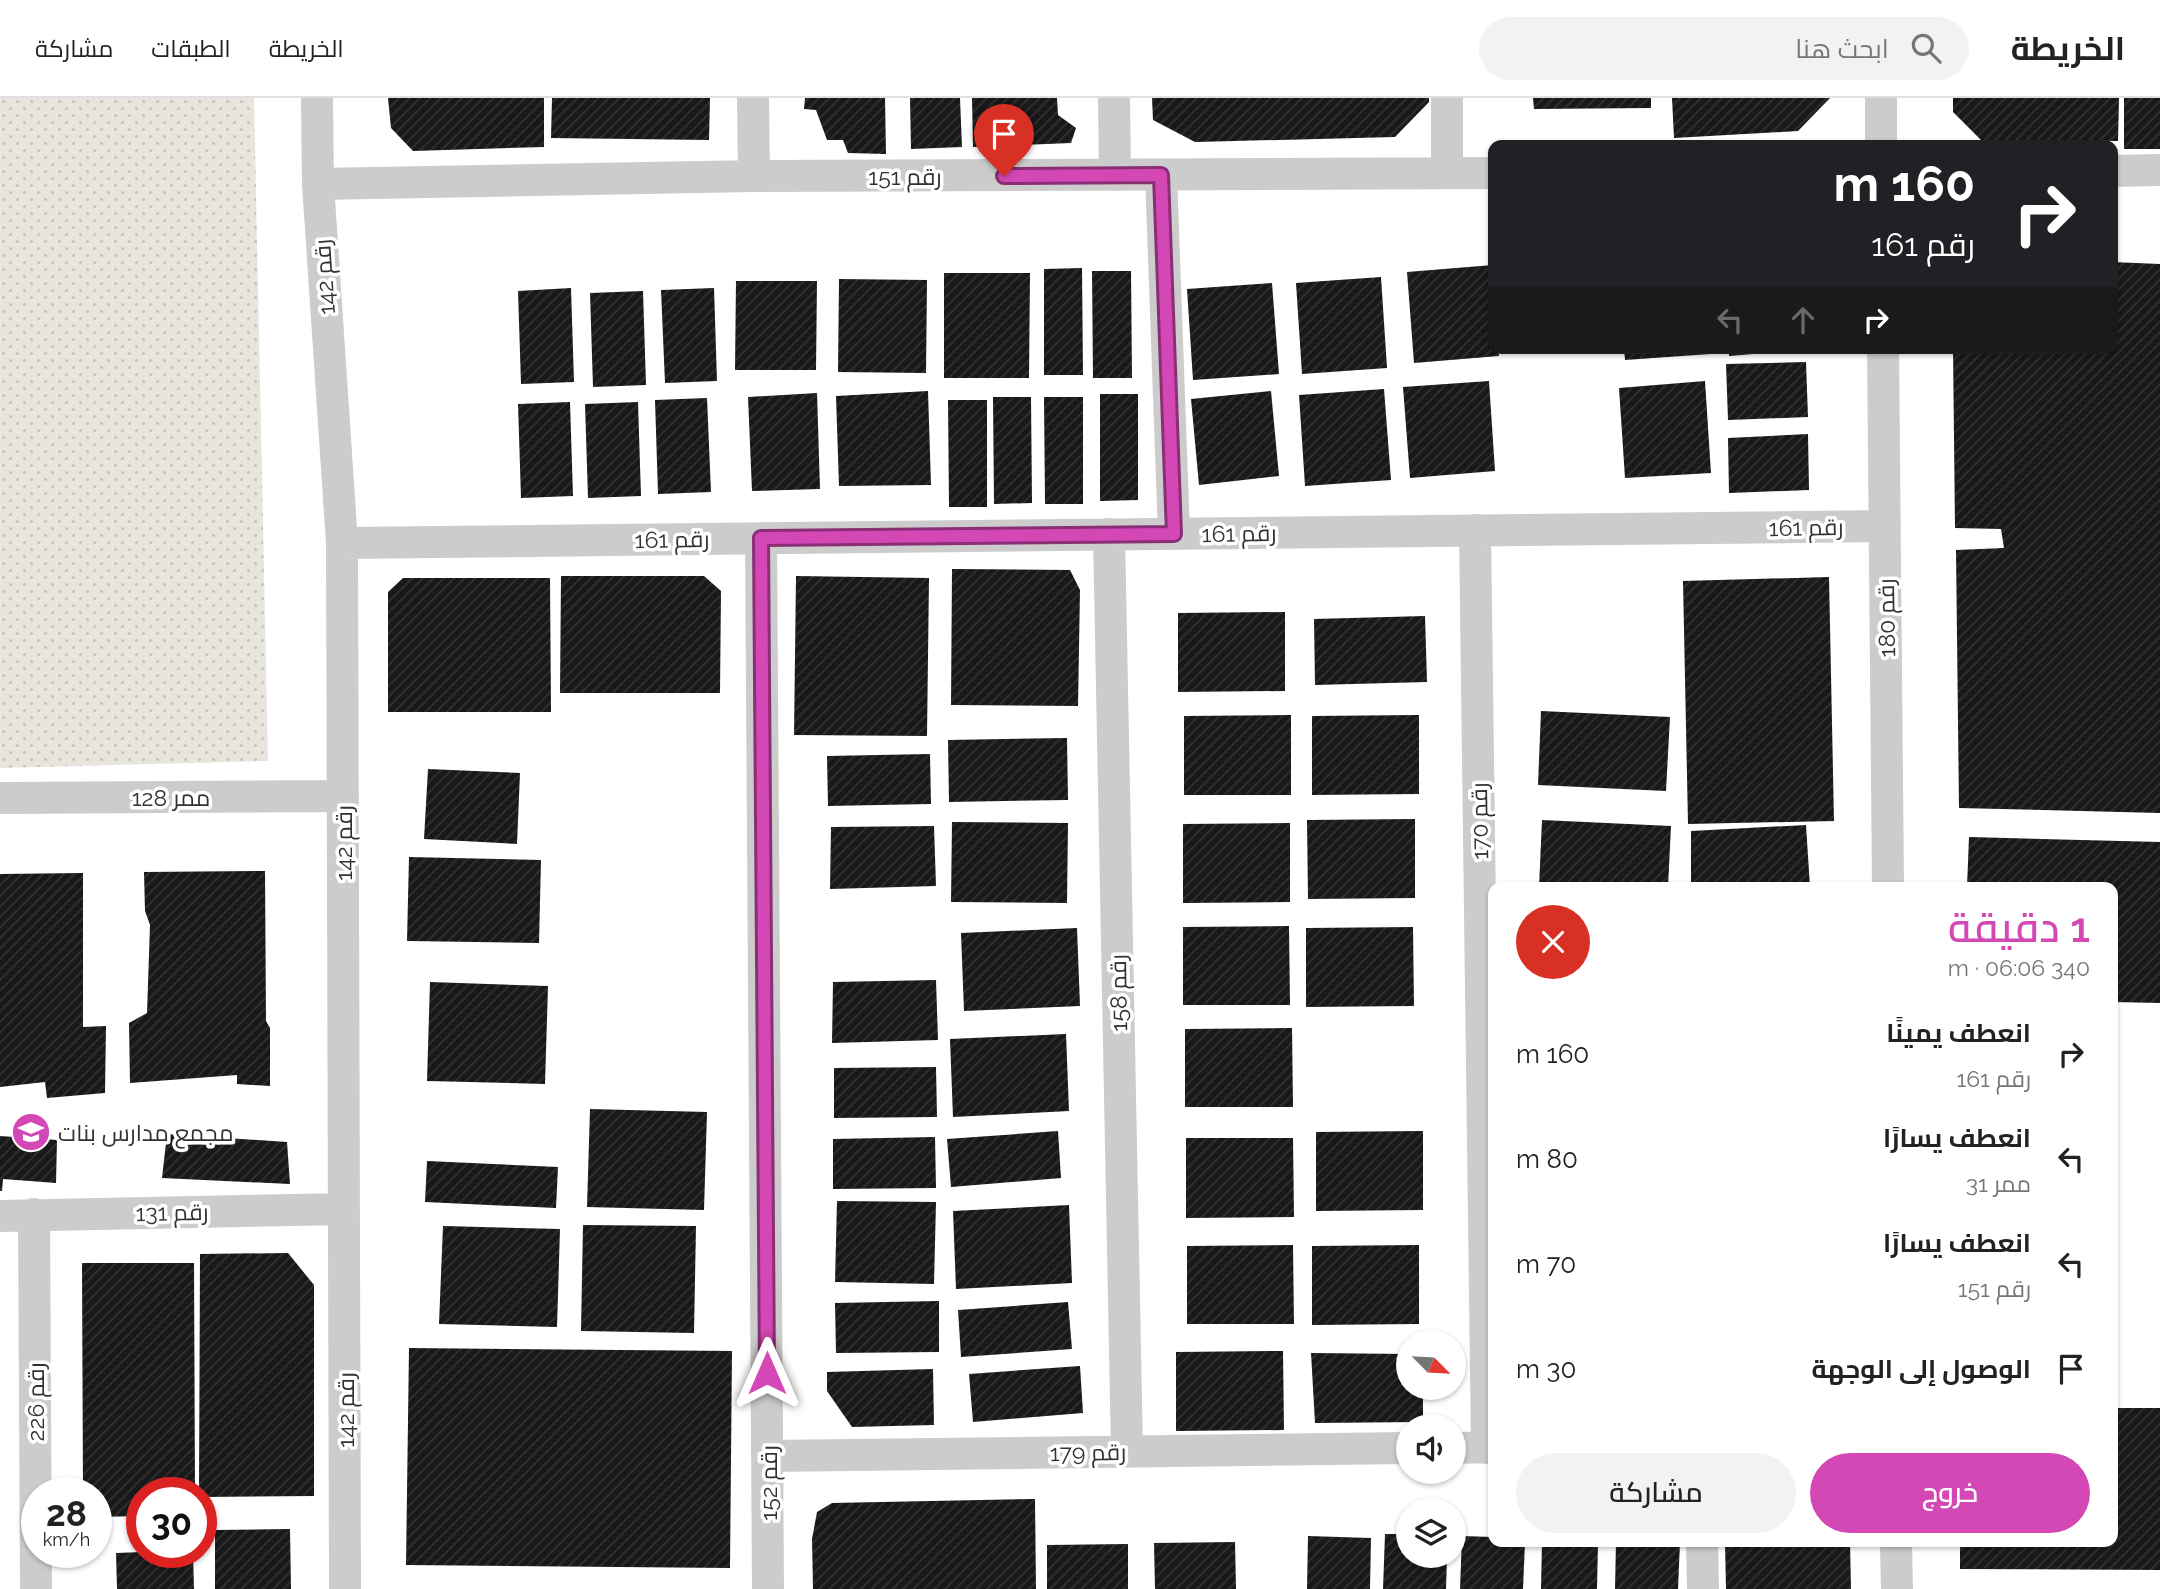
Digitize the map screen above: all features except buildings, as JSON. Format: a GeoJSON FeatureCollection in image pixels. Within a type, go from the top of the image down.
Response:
{"type":"FeatureCollection","features":[{"type":"Feature","properties":{"kind":"street","name":"رقم 142"},"geometry":{"type":"LineString","coordinates":[[317,98],[318,184],[342,543],[345,1589]]}},
{"type":"Feature","properties":{"kind":"street"},"geometry":{"type":"LineString","coordinates":[[753,98],[754,176]]}},
{"type":"Feature","properties":{"kind":"street"},"geometry":{"type":"LineString","coordinates":[[1114,98],[1115,175]]}},
{"type":"Feature","properties":{"kind":"street"},"geometry":{"type":"LineString","coordinates":[[1447,98],[1447,173]]}},
{"type":"Feature","properties":{"kind":"street"},"geometry":{"type":"LineString","coordinates":[[1881,98],[1881,140]]}},
{"type":"Feature","properties":{"kind":"street"},"geometry":{"type":"LineString","coordinates":[[2118,170],[2160,170]]}},
{"type":"Feature","properties":{"kind":"street","name":"رقم 151"},"geometry":{"type":"LineString","coordinates":[[318,184],[754,176],[1488,173]]}},
{"type":"Feature","properties":{"kind":"street"},"geometry":{"type":"LineString","coordinates":[[1161,175],[1174,534]]}},
{"type":"Feature","properties":{"kind":"street","name":"رقم 180"},"geometry":{"type":"LineString","coordinates":[[1883,354],[1888,882]]}},
{"type":"Feature","properties":{"kind":"street","name":"رقم 161"},"geometry":{"type":"LineString","coordinates":[[342,543],[1885,526]]}},
{"type":"Feature","properties":{"kind":"street","name":"رقم 170"},"geometry":{"type":"LineString","coordinates":[[1475,530],[1488,1326]]}},
{"type":"Feature","properties":{"kind":"street","name":"رقم 158"},"geometry":{"type":"LineString","coordinates":[[1109,534],[1127,1452]]}},
{"type":"Feature","properties":{"kind":"street","name":"رقم 152"},"geometry":{"type":"LineString","coordinates":[[761,538],[768,1589]]}},
{"type":"Feature","properties":{"kind":"street","name":"ممر 128"},"geometry":{"type":"LineString","coordinates":[[0,798],[343,796]]}},
{"type":"Feature","properties":{"kind":"street","name":"رقم 131"},"geometry":{"type":"LineString","coordinates":[[0,1216],[344,1209]]}},
{"type":"Feature","properties":{"kind":"street","name":"رقم 226"},"geometry":{"type":"LineString","coordinates":[[34,1214],[36,1589]]}},
{"type":"Feature","properties":{"kind":"street","name":"رقم 179"},"geometry":{"type":"LineString","coordinates":[[768,1456],[1396,1448]]}},
{"type":"Feature","properties":{"kind":"street"},"geometry":{"type":"LineString","coordinates":[[1466,1448],[1488,1448]]}},
{"type":"Feature","properties":{"kind":"street"},"geometry":{"type":"LineString","coordinates":[[1702,1547],[1703,1589]]}},
{"type":"Feature","properties":{"kind":"street"},"geometry":{"type":"LineString","coordinates":[[1896,1547],[1897,1589]]}},
{"type":"Feature","properties":{"kind":"shaded area"},"geometry":{"type":"Polygon","coordinates":[[[0,98],[254,98],[268,761],[0,768],[0,98]]]}},
{"type":"Feature","properties":{"kind":"place","name":"مجمع مدارس بنات"},"geometry":{"type":"Point","coordinates":[31,1132]}},
{"type":"Feature","properties":{"kind":"route"},"geometry":{"type":"LineString","coordinates":[[767,1373],[761,538],[1174,534],[1161,175],[1004,176]]}}]}
